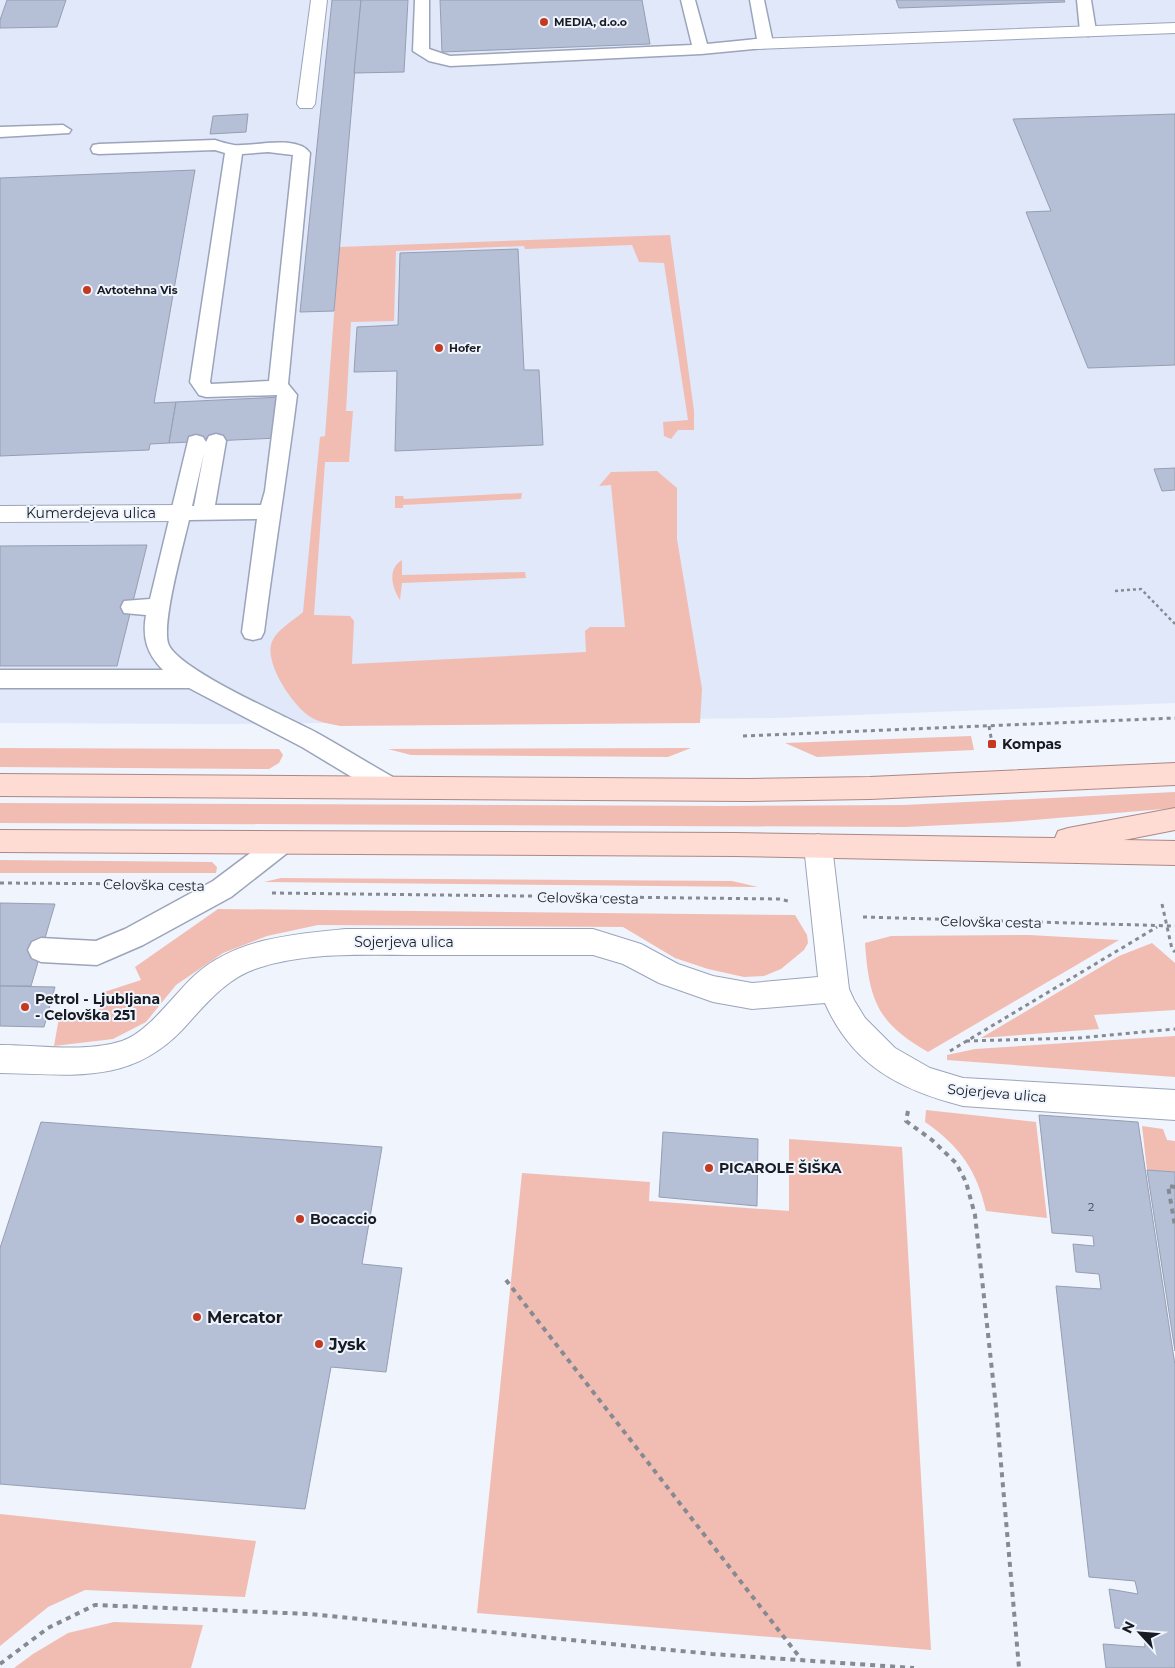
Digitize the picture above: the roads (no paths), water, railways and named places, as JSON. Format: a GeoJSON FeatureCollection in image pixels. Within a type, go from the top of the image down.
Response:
{"type":"FeatureCollection","features":[{"type":"Feature","properties":{"kind":"main road"},"geometry":{"type":"LineString","coordinates":[[0,786],[749,790],[870,788],[1175,774]]}},
{"type":"Feature","properties":{"kind":"main road"},"geometry":{"type":"LineString","coordinates":[[1025,848],[1175,819]]}},
{"type":"Feature","properties":{"kind":"main road"},"geometry":{"type":"LineString","coordinates":[[0,841],[1025,848],[1175,853]]}},
{"type":"Feature","properties":{"kind":"street"},"geometry":{"type":"LineString","coordinates":[[306,104],[319,0]]}},
{"type":"Feature","properties":{"kind":"street"},"geometry":{"type":"LineString","coordinates":[[761,43],[1175,28]]}},
{"type":"Feature","properties":{"kind":"street","name":"Kumerdejeva ulica"},"geometry":{"type":"LineString","coordinates":[[0,514],[192,513]]}},
{"type":"Feature","properties":{"kind":"street","name":"Sojerjeva ulica"},"geometry":{"type":"LineString","coordinates":[[818,846],[834,988],[848,1019],[864,1039],[907,1074],[921,1081],[963,1092],[1175,1105]]}},
{"type":"Feature","properties":{"kind":"street","name":"Sojerjeva ulica"},"geometry":{"type":"LineString","coordinates":[[0,1059],[80,1059],[122,1055],[139,1048],[160,1031],[216,976],[251,957],[300,947],[346,942],[594,942],[631,953],[668,974],[713,989],[752,996],[834,988]]}},
{"type":"Feature","properties":{"kind":"lane"},"geometry":{"type":"LineString","coordinates":[[422,0],[421,52],[434,58],[450,60],[701,49],[761,43],[758,0]]}},
{"type":"Feature","properties":{"kind":"lane"},"geometry":{"type":"LineString","coordinates":[[688,0],[701,49]]}},
{"type":"Feature","properties":{"kind":"lane"},"geometry":{"type":"LineString","coordinates":[[1084,0],[1088,31]]}},
{"type":"Feature","properties":{"kind":"lane"},"geometry":{"type":"LineString","coordinates":[[0,132],[63,130]]}},
{"type":"Feature","properties":{"kind":"lane"},"geometry":{"type":"LineString","coordinates":[[99,149],[215,144],[234,150],[294,149],[302,153],[278,387]]}},
{"type":"Feature","properties":{"kind":"lane"},"geometry":{"type":"LineString","coordinates":[[234,150],[200,382],[205,396],[278,387],[285,390],[287,396],[275,492],[269,512],[253,632]]}},
{"type":"Feature","properties":{"kind":"lane"},"geometry":{"type":"LineString","coordinates":[[206,442],[192,513],[159,607],[154,631],[158,648],[168,663],[192,680],[310,740],[389,787]]}},
{"type":"Feature","properties":{"kind":"lane"},"geometry":{"type":"LineString","coordinates":[[192,513],[269,512]]}},
{"type":"Feature","properties":{"kind":"lane"},"geometry":{"type":"LineString","coordinates":[[132,607],[159,607]]}},
{"type":"Feature","properties":{"kind":"lane"},"geometry":{"type":"LineString","coordinates":[[0,680],[192,680]]}},
{"type":"Feature","properties":{"kind":"lane"},"geometry":{"type":"LineString","coordinates":[[41,950],[97,953],[134,938],[222,889],[282,843]]}},
{"type":"Feature","properties":{"kind":"place","name":"MEDIA, d.o.o"},"geometry":{"type":"Point","coordinates":[544,22]}},
{"type":"Feature","properties":{"kind":"place","name":"Avtotehna Vis"},"geometry":{"type":"Point","coordinates":[87,290]}},
{"type":"Feature","properties":{"kind":"place","name":"Hofer"},"geometry":{"type":"Point","coordinates":[439,348]}},
{"type":"Feature","properties":{"kind":"place","name":"Kompas"},"geometry":{"type":"Point","coordinates":[992,744]}},
{"type":"Feature","properties":{"kind":"place","name":"Petrol - Ljubljana - Celovška 251"},"geometry":{"type":"Point","coordinates":[25,1007]}},
{"type":"Feature","properties":{"kind":"place","name":"PICAROLE ŠIŠKA"},"geometry":{"type":"Point","coordinates":[709,1168]}},
{"type":"Feature","properties":{"kind":"place","name":"Bocaccio"},"geometry":{"type":"Point","coordinates":[300,1219]}},
{"type":"Feature","properties":{"kind":"place","name":"Mercator"},"geometry":{"type":"Point","coordinates":[197,1317]}},
{"type":"Feature","properties":{"kind":"place","name":"Jysk"},"geometry":{"type":"Point","coordinates":[319,1344]}}]}
